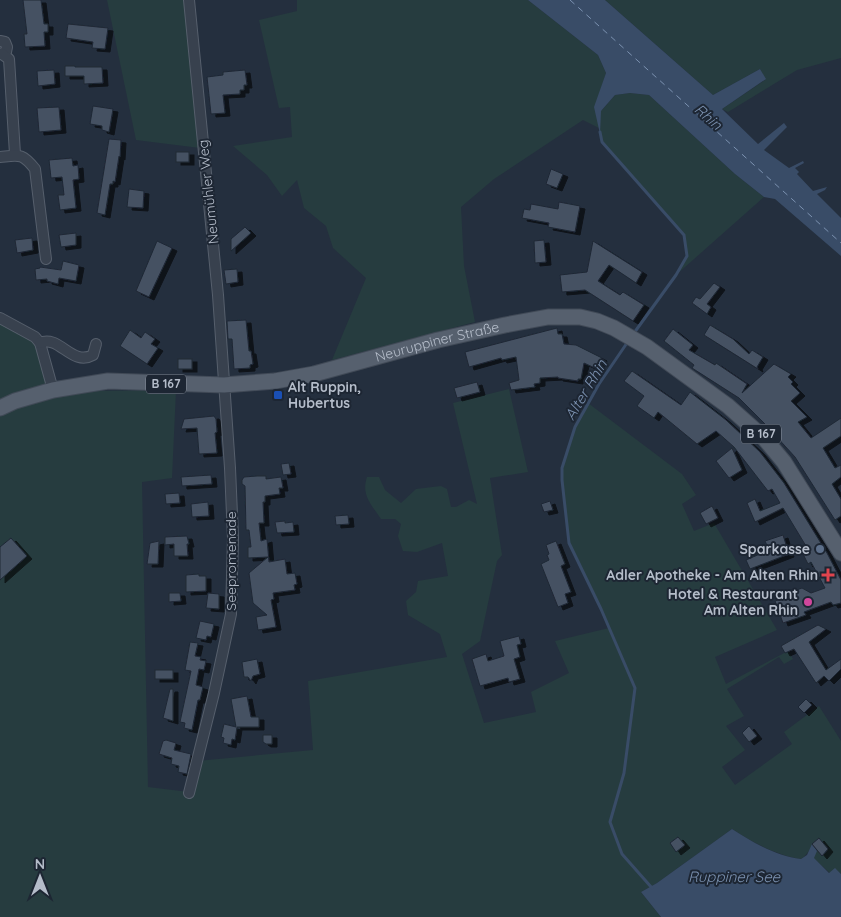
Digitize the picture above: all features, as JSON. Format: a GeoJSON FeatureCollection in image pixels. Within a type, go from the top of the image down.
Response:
{"type":"FeatureCollection","features":[{"type":"Feature","properties":{"kind":"main road","name":"Neuruppiner Straße"},"geometry":{"type":"LineString","coordinates":[[224,385],[275,381],[314,374],[438,340],[548,317],[580,317],[596,321],[623,332],[647,347],[728,406],[764,438],[784,462],[841,553]]}},
{"type":"Feature","properties":{"kind":"main road","name":"B 167"},"geometry":{"type":"LineString","coordinates":[[0,408],[15,401],[53,390],[108,381],[224,385]]}},
{"type":"Feature","properties":{"kind":"street","name":"Neumühler Weg"},"geometry":{"type":"LineString","coordinates":[[189,0],[218,295],[224,385]]}},
{"type":"Feature","properties":{"kind":"street"},"geometry":{"type":"LineString","coordinates":[[0,41],[5,42],[7,47],[6,52],[1,54]]}},
{"type":"Feature","properties":{"kind":"street"},"geometry":{"type":"LineString","coordinates":[[1,54],[9,59],[15,154]]}},
{"type":"Feature","properties":{"kind":"street"},"geometry":{"type":"LineString","coordinates":[[0,157],[15,154],[25,157],[35,169],[46,259]]}},
{"type":"Feature","properties":{"kind":"street"},"geometry":{"type":"LineString","coordinates":[[0,318],[35,337],[40,342],[53,390]]}},
{"type":"Feature","properties":{"kind":"street"},"geometry":{"type":"LineString","coordinates":[[40,342],[44,340],[52,342],[74,356],[82,358],[93,355],[96,344]]}},
{"type":"Feature","properties":{"kind":"street","name":"Seepromenade"},"geometry":{"type":"LineString","coordinates":[[189,793],[232,614],[233,538],[224,385]]}},
{"type":"Feature","properties":{"kind":"green space"},"geometry":{"type":"Polygon","coordinates":[[[107,0],[188,0],[200,148],[136,140],[107,0]]]}},
{"type":"Feature","properties":{"kind":"green space"},"geometry":{"type":"Polygon","coordinates":[[[297,0],[528,0],[598,55],[606,73],[600,92],[602,110],[615,95],[630,93],[649,95],[735,174],[764,197],[676,275],[687,256],[684,235],[603,142],[599,128],[583,120],[494,179],[461,207],[464,266],[475,322],[332,360],[366,278],[333,248],[326,226],[304,208],[297,180],[282,196],[267,175],[233,146],[292,137],[290,107],[279,108],[259,20],[297,11],[297,0]]]}},
{"type":"Feature","properties":{"kind":"green space"},"geometry":{"type":"Polygon","coordinates":[[[605,0],[841,0],[841,58],[797,70],[728,112],[722,109],[765,80],[760,69],[713,95],[605,0]]]}},
{"type":"Feature","properties":{"kind":"green space"},"geometry":{"type":"Polygon","coordinates":[[[0,320],[33,339],[42,351],[47,396],[81,391],[176,390],[172,478],[142,482],[148,787],[189,792],[197,761],[313,750],[308,681],[447,657],[440,634],[408,615],[406,601],[416,592],[418,581],[448,576],[442,543],[417,552],[403,551],[398,536],[401,524],[395,519],[381,519],[368,499],[365,483],[367,477],[379,477],[385,490],[401,503],[416,489],[441,486],[447,489],[451,507],[456,507],[469,500],[477,504],[453,403],[509,389],[528,472],[490,478],[502,555],[497,561],[480,641],[462,654],[484,723],[536,712],[531,692],[569,673],[555,641],[609,628],[569,543],[562,480],[562,468],[575,427],[588,403],[682,474],[696,495],[682,504],[694,531],[714,523],[777,630],[715,657],[726,684],[788,651],[793,659],[784,664],[779,657],[727,689],[744,716],[726,726],[745,750],[722,767],[735,785],[792,744],[784,732],[819,706],[841,741],[841,874],[835,869],[830,873],[813,858],[817,849],[824,844],[819,838],[801,859],[765,847],[732,829],[657,883],[641,892],[661,917],[0,917],[0,320]]]}},
{"type":"Feature","properties":{"kind":"water","name":"Rhin"},"geometry":{"type":"Polygon","coordinates":[[[528,0],[605,0],[713,95],[760,69],[766,79],[722,109],[758,144],[784,123],[787,127],[764,150],[789,168],[803,161],[804,163],[795,168],[799,172],[797,174],[813,191],[827,187],[817,194],[841,218],[841,256],[775,199],[764,197],[735,174],[649,95],[630,93],[615,95],[601,111],[600,134],[594,107],[606,73],[598,55],[528,0]]]}},
{"type":"Feature","properties":{"kind":"water","name":"Ruppiner See"},"geometry":{"type":"Polygon","coordinates":[[[732,829],[765,848],[782,855],[801,859],[807,855],[812,844],[817,851],[814,858],[829,873],[835,868],[841,874],[841,917],[661,917],[641,892],[657,883],[732,829]]]}},
{"type":"Feature","properties":{"kind":"building"},"geometry":{"type":"Polygon","coordinates":[[[23,0],[41,0],[44,24],[48,24],[48,32],[44,32],[45,46],[25,47],[24,34],[27,34],[23,0]]]}},
{"type":"Feature","properties":{"kind":"building"},"geometry":{"type":"Polygon","coordinates":[[[68,24],[108,28],[105,49],[92,48],[93,42],[66,38],[68,24]]]}},
{"type":"Feature","properties":{"kind":"building"},"geometry":{"type":"Polygon","coordinates":[[[65,66],[102,67],[103,83],[84,84],[84,76],[65,76],[65,66]]]}},
{"type":"Feature","properties":{"kind":"building"},"geometry":{"type":"Polygon","coordinates":[[[54,70],[55,84],[38,86],[37,71],[54,70]]]}},
{"type":"Feature","properties":{"kind":"building"},"geometry":{"type":"Polygon","coordinates":[[[245,70],[247,85],[244,85],[244,90],[240,90],[240,94],[223,95],[225,113],[211,114],[207,77],[223,75],[223,72],[245,70]]]}},
{"type":"Feature","properties":{"kind":"building"},"geometry":{"type":"Polygon","coordinates":[[[93,106],[113,109],[109,132],[102,130],[102,126],[90,124],[93,106]]]}},
{"type":"Feature","properties":{"kind":"building"},"geometry":{"type":"Polygon","coordinates":[[[59,107],[61,130],[39,132],[37,108],[59,107]]]}},
{"type":"Feature","properties":{"kind":"building"},"geometry":{"type":"Polygon","coordinates":[[[109,139],[121,140],[115,182],[113,181],[113,184],[110,184],[105,215],[97,213],[109,139]]]}},
{"type":"Feature","properties":{"kind":"building"},"geometry":{"type":"Polygon","coordinates":[[[176,152],[189,152],[189,162],[176,162],[176,152]]]}},
{"type":"Feature","properties":{"kind":"building"},"geometry":{"type":"Polygon","coordinates":[[[72,158],[73,166],[78,165],[79,179],[73,180],[76,208],[60,210],[58,195],[64,195],[62,177],[51,178],[49,160],[72,158]]]}},
{"type":"Feature","properties":{"kind":"building"},"geometry":{"type":"Polygon","coordinates":[[[551,169],[563,174],[557,188],[546,184],[551,169]]]}},
{"type":"Feature","properties":{"kind":"building"},"geometry":{"type":"Polygon","coordinates":[[[129,189],[144,191],[143,208],[127,207],[129,189]]]}},
{"type":"Feature","properties":{"kind":"building"},"geometry":{"type":"Polygon","coordinates":[[[559,202],[580,206],[575,232],[548,227],[549,223],[522,218],[524,209],[530,210],[531,204],[558,209],[559,202]]]}},
{"type":"Feature","properties":{"kind":"building"},"geometry":{"type":"Polygon","coordinates":[[[245,227],[251,233],[231,251],[231,239],[245,227]]]}},
{"type":"Feature","properties":{"kind":"building"},"geometry":{"type":"Polygon","coordinates":[[[76,233],[76,245],[61,247],[59,235],[76,233]]]}},
{"type":"Feature","properties":{"kind":"building"},"geometry":{"type":"Polygon","coordinates":[[[32,238],[33,250],[17,253],[15,240],[32,238]]]}},
{"type":"Feature","properties":{"kind":"building"},"geometry":{"type":"Polygon","coordinates":[[[544,240],[546,262],[535,263],[534,241],[544,240]]]}},
{"type":"Feature","properties":{"kind":"building"},"geometry":{"type":"Polygon","coordinates":[[[157,241],[172,248],[149,297],[136,291],[157,241]]]}},
{"type":"Feature","properties":{"kind":"building"},"geometry":{"type":"Polygon","coordinates":[[[593,241],[642,272],[636,283],[609,265],[598,281],[620,295],[623,292],[644,305],[633,321],[585,290],[562,292],[560,275],[587,272],[593,241]]]}},
{"type":"Feature","properties":{"kind":"building"},"geometry":{"type":"Polygon","coordinates":[[[63,261],[79,265],[76,281],[59,278],[58,284],[47,281],[47,279],[36,280],[35,269],[40,267],[61,270],[63,261]]]}},
{"type":"Feature","properties":{"kind":"building"},"geometry":{"type":"Polygon","coordinates":[[[237,269],[238,282],[226,284],[224,270],[237,269]]]}},
{"type":"Feature","properties":{"kind":"building"},"geometry":{"type":"Polygon","coordinates":[[[714,283],[720,287],[707,304],[711,307],[707,314],[692,303],[696,297],[700,299],[714,283]]]}},
{"type":"Feature","properties":{"kind":"building"},"geometry":{"type":"Polygon","coordinates":[[[246,320],[249,351],[251,351],[253,364],[250,365],[250,368],[234,369],[232,339],[228,339],[227,321],[246,320]]]}},
{"type":"Feature","properties":{"kind":"building"},"geometry":{"type":"Polygon","coordinates":[[[710,325],[733,339],[749,354],[752,350],[763,357],[757,367],[758,369],[704,335],[710,325]]]}},
{"type":"Feature","properties":{"kind":"building"},"geometry":{"type":"Polygon","coordinates":[[[557,328],[558,334],[562,334],[564,344],[576,345],[602,358],[597,369],[584,363],[581,379],[578,379],[578,381],[558,377],[540,378],[540,383],[534,384],[535,387],[511,390],[509,383],[519,380],[516,357],[502,360],[501,358],[469,367],[465,352],[557,328]]]}},
{"type":"Feature","properties":{"kind":"building"},"geometry":{"type":"Polygon","coordinates":[[[673,329],[693,345],[689,350],[715,365],[716,363],[747,384],[742,393],[774,364],[791,374],[788,377],[793,382],[791,384],[800,393],[791,401],[807,417],[798,422],[811,438],[841,418],[841,436],[823,448],[835,468],[841,465],[841,477],[832,484],[841,499],[841,516],[835,520],[795,457],[739,398],[692,368],[694,365],[664,341],[673,329]]]}},
{"type":"Feature","properties":{"kind":"building"},"geometry":{"type":"Polygon","coordinates":[[[130,330],[141,338],[145,332],[155,339],[151,344],[158,348],[147,364],[120,346],[130,330]]]}},
{"type":"Feature","properties":{"kind":"building"},"geometry":{"type":"Polygon","coordinates":[[[178,359],[192,359],[192,369],[178,369],[178,359]]]}},
{"type":"Feature","properties":{"kind":"building"},"geometry":{"type":"Polygon","coordinates":[[[632,371],[681,405],[690,392],[726,420],[760,452],[784,483],[827,553],[841,580],[841,603],[833,605],[831,602],[804,612],[806,615],[783,623],[775,601],[802,588],[811,593],[825,588],[811,562],[808,564],[803,554],[809,551],[783,508],[755,522],[747,503],[755,499],[760,511],[780,503],[772,489],[768,491],[734,447],[716,431],[697,444],[658,412],[654,418],[637,406],[644,396],[624,381],[632,371]]]}},
{"type":"Feature","properties":{"kind":"building"},"geometry":{"type":"Polygon","coordinates":[[[477,382],[480,392],[457,398],[454,388],[477,382]]]}},
{"type":"Feature","properties":{"kind":"building"},"geometry":{"type":"Polygon","coordinates":[[[214,416],[216,419],[217,453],[199,454],[197,428],[181,429],[184,419],[214,416]]]}},
{"type":"Feature","properties":{"kind":"building"},"geometry":{"type":"Polygon","coordinates":[[[732,448],[742,470],[729,478],[716,461],[732,448]]]}},
{"type":"Feature","properties":{"kind":"building"},"geometry":{"type":"Polygon","coordinates":[[[289,463],[291,474],[283,475],[281,464],[289,463]]]}},
{"type":"Feature","properties":{"kind":"building"},"geometry":{"type":"Polygon","coordinates":[[[211,475],[212,484],[182,486],[181,477],[211,475]]]}},
{"type":"Feature","properties":{"kind":"building"},"geometry":{"type":"Polygon","coordinates":[[[266,476],[266,479],[281,477],[283,488],[279,488],[280,494],[265,496],[265,502],[263,502],[264,523],[259,523],[261,541],[267,539],[269,562],[285,559],[287,574],[295,573],[297,584],[294,585],[295,590],[273,593],[274,599],[271,600],[276,627],[258,630],[256,617],[267,615],[253,603],[249,573],[268,557],[248,558],[248,547],[251,547],[249,530],[246,530],[245,486],[242,484],[244,477],[266,476]]]}},
{"type":"Feature","properties":{"kind":"building"},"geometry":{"type":"Polygon","coordinates":[[[179,493],[180,503],[166,504],[165,494],[179,493]]]}},
{"type":"Feature","properties":{"kind":"building"},"geometry":{"type":"Polygon","coordinates":[[[550,501],[553,510],[544,512],[541,504],[550,501]]]}},
{"type":"Feature","properties":{"kind":"building"},"geometry":{"type":"Polygon","coordinates":[[[208,502],[209,516],[192,517],[191,504],[208,502]]]}},
{"type":"Feature","properties":{"kind":"building"},"geometry":{"type":"Polygon","coordinates":[[[712,506],[718,518],[706,524],[700,513],[712,506]]]}},
{"type":"Feature","properties":{"kind":"building"},"geometry":{"type":"Polygon","coordinates":[[[348,515],[349,524],[336,525],[335,516],[348,515]]]}},
{"type":"Feature","properties":{"kind":"building"},"geometry":{"type":"Polygon","coordinates":[[[285,521],[285,523],[293,522],[294,532],[277,533],[275,522],[285,521]]]}},
{"type":"Feature","properties":{"kind":"building"},"geometry":{"type":"Polygon","coordinates":[[[783,535],[789,554],[750,569],[746,560],[769,550],[765,541],[783,535]]]}},
{"type":"Feature","properties":{"kind":"building"},"geometry":{"type":"Polygon","coordinates":[[[187,536],[189,544],[187,544],[188,556],[174,556],[174,544],[165,545],[165,537],[187,536]]]}},
{"type":"Feature","properties":{"kind":"building"},"geometry":{"type":"Polygon","coordinates":[[[11,538],[27,556],[0,580],[0,547],[11,538]]]}},
{"type":"Feature","properties":{"kind":"building"},"geometry":{"type":"Polygon","coordinates":[[[159,541],[158,564],[147,564],[150,543],[159,541]]]}},
{"type":"Feature","properties":{"kind":"building"},"geometry":{"type":"Polygon","coordinates":[[[556,541],[565,564],[561,566],[571,592],[565,594],[568,603],[558,607],[541,564],[549,560],[546,545],[556,541]]]}},
{"type":"Feature","properties":{"kind":"building"},"geometry":{"type":"Polygon","coordinates":[[[199,574],[199,576],[206,576],[206,591],[186,592],[186,575],[199,574]]]}},
{"type":"Feature","properties":{"kind":"building"},"geometry":{"type":"Polygon","coordinates":[[[169,593],[180,593],[181,601],[169,602],[169,593]]]}},
{"type":"Feature","properties":{"kind":"building"},"geometry":{"type":"Polygon","coordinates":[[[208,593],[219,594],[219,609],[206,608],[208,593]]]}},
{"type":"Feature","properties":{"kind":"building"},"geometry":{"type":"Polygon","coordinates":[[[200,621],[214,624],[211,637],[207,636],[206,640],[196,638],[200,621]]]}},
{"type":"Feature","properties":{"kind":"building"},"geometry":{"type":"Polygon","coordinates":[[[818,625],[826,629],[809,642],[826,670],[841,659],[841,669],[829,681],[824,676],[816,683],[794,649],[785,653],[781,646],[818,625]]]}},
{"type":"Feature","properties":{"kind":"building"},"geometry":{"type":"Polygon","coordinates":[[[519,636],[521,644],[517,645],[520,657],[514,659],[520,679],[509,682],[508,678],[480,686],[472,659],[486,654],[488,661],[504,656],[500,641],[519,636]]]}},
{"type":"Feature","properties":{"kind":"building"},"geometry":{"type":"Polygon","coordinates":[[[190,642],[198,643],[195,656],[201,657],[200,660],[206,661],[204,670],[199,669],[196,685],[203,687],[200,700],[198,700],[192,730],[184,728],[185,723],[180,722],[191,671],[185,670],[190,642]]]}},
{"type":"Feature","properties":{"kind":"building"},"geometry":{"type":"Polygon","coordinates":[[[257,659],[260,674],[253,676],[251,681],[248,677],[244,677],[242,662],[257,659]]]}},
{"type":"Feature","properties":{"kind":"building"},"geometry":{"type":"Polygon","coordinates":[[[155,670],[173,670],[173,679],[155,679],[155,670]]]}},
{"type":"Feature","properties":{"kind":"building"},"geometry":{"type":"Polygon","coordinates":[[[170,689],[173,689],[173,721],[163,718],[170,689]]]}},
{"type":"Feature","properties":{"kind":"building"},"geometry":{"type":"Polygon","coordinates":[[[247,696],[251,717],[259,717],[259,727],[237,727],[235,740],[232,739],[231,745],[223,743],[224,738],[221,737],[224,724],[236,727],[231,699],[247,696]]]}},
{"type":"Feature","properties":{"kind":"building"},"geometry":{"type":"Polygon","coordinates":[[[806,699],[812,705],[804,713],[798,707],[806,699]]]}},
{"type":"Feature","properties":{"kind":"building"},"geometry":{"type":"Polygon","coordinates":[[[749,726],[757,736],[749,742],[742,733],[749,726]]]}},
{"type":"Feature","properties":{"kind":"building"},"geometry":{"type":"Polygon","coordinates":[[[263,735],[272,735],[272,744],[263,742],[263,735]]]}},
{"type":"Feature","properties":{"kind":"building"},"geometry":{"type":"Polygon","coordinates":[[[163,741],[176,743],[174,750],[191,754],[187,774],[178,772],[179,766],[171,764],[172,758],[159,754],[163,741]]]}},
{"type":"Feature","properties":{"kind":"building"},"geometry":{"type":"Polygon","coordinates":[[[678,837],[685,845],[676,852],[670,843],[678,837]]]}},
{"type":"Feature","properties":{"kind":"building"},"geometry":{"type":"Polygon","coordinates":[[[819,838],[828,849],[822,856],[812,844],[819,838]]]}},
{"type":"Feature","properties":{"kind":"waterway","name":"Alter Rhin"},"geometry":{"type":"LineString","coordinates":[[600,132],[602,142],[684,235],[687,256],[676,275],[634,333]]}},
{"type":"Feature","properties":{"kind":"waterway","name":"Alter Rhin"},"geometry":{"type":"LineString","coordinates":[[629,340],[599,384],[575,427],[562,468],[562,480],[569,543],[601,609],[635,688],[624,773],[610,822],[622,854],[652,888]]}},
{"type":"Feature","properties":{"kind":"ferry route"},"geometry":{"type":"LineString","coordinates":[[570,0],[841,243]]}},
{"type":"Feature","properties":{"kind":"place","name":"Alt Ruppin, Hubertus"},"geometry":{"type":"Point","coordinates":[278,395]}},
{"type":"Feature","properties":{"kind":"place","name":"Sparkasse"},"geometry":{"type":"Point","coordinates":[820,549]}},
{"type":"Feature","properties":{"kind":"place","name":"Adler Apotheke - Am Alten Rhin"},"geometry":{"type":"Point","coordinates":[828,575]}},
{"type":"Feature","properties":{"kind":"place","name":"Hotel & Restaurant Am Alten Rhin"},"geometry":{"type":"Point","coordinates":[808,602]}}]}
